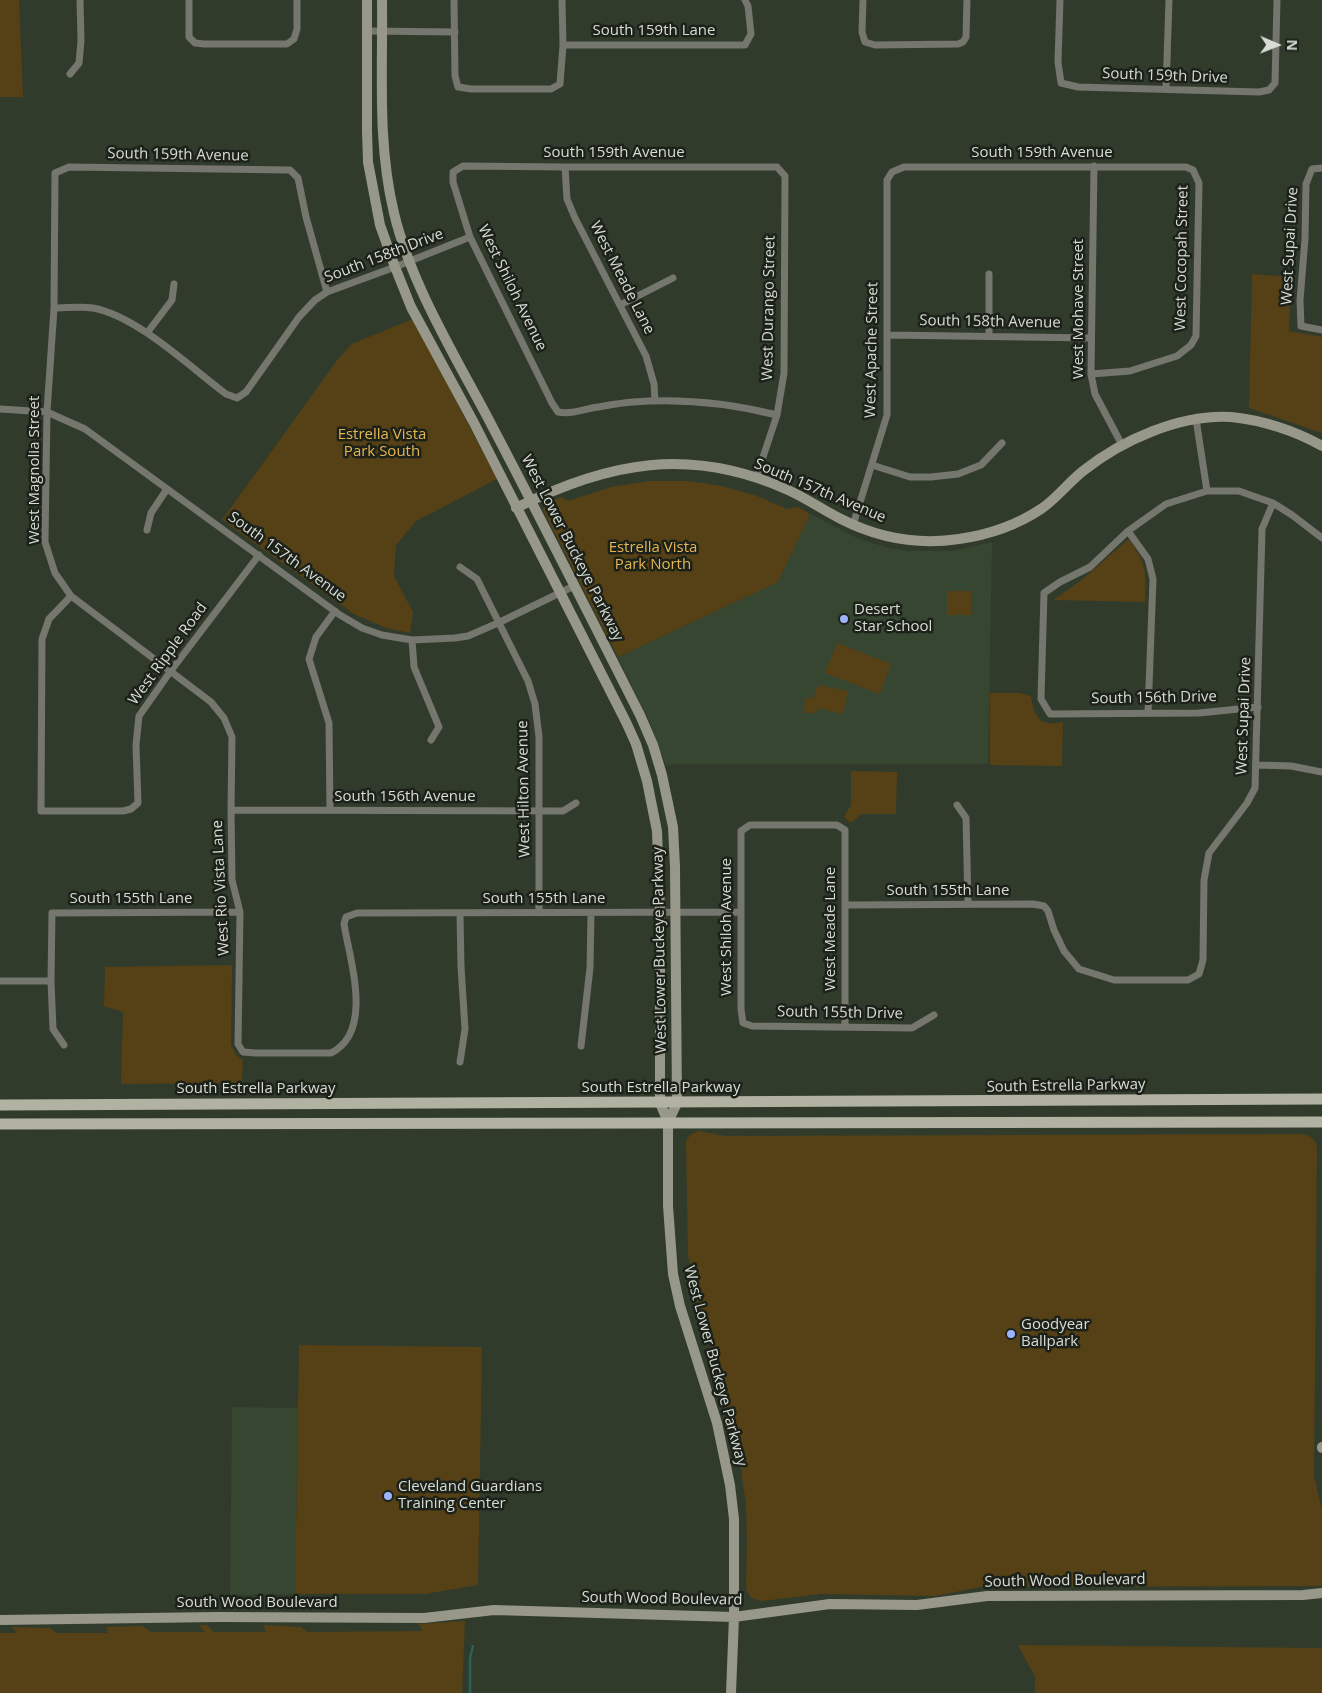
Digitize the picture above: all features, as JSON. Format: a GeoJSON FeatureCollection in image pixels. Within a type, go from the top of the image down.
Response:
{"type":"FeatureCollection","features":[{"type":"Feature","properties":{"kind":"main road","name":"West Lower Buckeye Parkway"},"geometry":{"type":"LineString","coordinates":[[367,0],[368,162],[380,225],[395,267],[412,307],[474,423],[609,687],[636,744],[647,781],[657,831],[660,912],[660,1103],[668,1122],[668,1206],[673,1274],[680,1306],[717,1423],[730,1485],[734,1519],[734,1617],[731,1693]]}},
{"type":"Feature","properties":{"kind":"main road","name":"West Lower Buckeye Parkway"},"geometry":{"type":"LineString","coordinates":[[382,0],[385,166],[394,215],[409,261],[439,326],[531,500],[640,715],[653,745],[662,775],[669,803],[673,835],[675,912],[677,1103],[668,1122]]}},
{"type":"Feature","properties":{"kind":"main road","name":"South 157th Avenue"},"geometry":{"type":"LineString","coordinates":[[516,508],[567,484],[595,475],[642,466],[673,464],[705,466],[732,471],[789,490],[853,524],[890,537],[920,541],[960,539],[991,532],[1012,524],[1041,509],[1083,471],[1122,445],[1151,431],[1196,420],[1231,417],[1262,423],[1304,436],[1322,446]]}},
{"type":"Feature","properties":{"kind":"main road","name":"South Estrella Parkway"},"geometry":{"type":"LineString","coordinates":[[0,1105],[1322,1099]]}},
{"type":"Feature","properties":{"kind":"main road"},"geometry":{"type":"LineString","coordinates":[[0,1124],[1322,1122]]}},
{"type":"Feature","properties":{"kind":"main road","name":"South Wood Boulevard"},"geometry":{"type":"LineString","coordinates":[[0,1620],[424,1618],[494,1610],[734,1617],[830,1604],[918,1605],[987,1596],[1303,1595],[1322,1593]]}},
{"type":"Feature","properties":{"kind":"street"},"geometry":{"type":"LineString","coordinates":[[70,74],[79,63],[81,41],[80,0]]}},
{"type":"Feature","properties":{"kind":"street"},"geometry":{"type":"LineString","coordinates":[[189,0],[189,37],[195,43],[287,44],[294,39],[297,29],[297,0]]}},
{"type":"Feature","properties":{"kind":"street"},"geometry":{"type":"LineString","coordinates":[[454,0],[455,76],[458,87],[472,89],[552,88],[560,84],[563,45],[562,0]]}},
{"type":"Feature","properties":{"kind":"street","name":"South 159th Lane"},"geometry":{"type":"LineString","coordinates":[[563,45],[745,45],[751,34],[748,6],[745,0]]}},
{"type":"Feature","properties":{"kind":"street"},"geometry":{"type":"LineString","coordinates":[[862,0],[862,32],[865,42],[874,45],[958,44],[963,42],[966,38],[967,0]]}},
{"type":"Feature","properties":{"kind":"street","name":"South 159th Drive"},"geometry":{"type":"LineString","coordinates":[[1060,0],[1058,62],[1061,83],[1078,87],[1260,92],[1269,90],[1274,83],[1277,0]]}},
{"type":"Feature","properties":{"kind":"street"},"geometry":{"type":"LineString","coordinates":[[1166,89],[1169,0]]}},
{"type":"Feature","properties":{"kind":"street"},"geometry":{"type":"LineString","coordinates":[[367,31],[455,32]]}},
{"type":"Feature","properties":{"kind":"street","name":"South 159th Avenue"},"geometry":{"type":"LineString","coordinates":[[453,172],[462,166],[777,167]]}},
{"type":"Feature","properties":{"kind":"street","name":"South 159th Avenue"},"geometry":{"type":"LineString","coordinates":[[892,172],[904,167],[1094,166],[1186,167],[1193,170]]}},
{"type":"Feature","properties":{"kind":"street","name":"West Mohave Street"},"geometry":{"type":"LineString","coordinates":[[1094,166],[1091,374],[1095,394],[1122,445]]}},
{"type":"Feature","properties":{"kind":"street","name":"South 159th Avenue"},"geometry":{"type":"LineString","coordinates":[[56,173],[69,167],[290,170],[298,178],[306,217],[327,292]]}},
{"type":"Feature","properties":{"kind":"street","name":"West Meade Lane"},"geometry":{"type":"LineString","coordinates":[[564,167],[568,199],[575,218],[646,356],[653,378],[655,401]]}},
{"type":"Feature","properties":{"kind":"street","name":"West Durango Street"},"geometry":{"type":"LineString","coordinates":[[756,478],[777,416],[784,373],[785,176],[777,167]]}},
{"type":"Feature","properties":{"kind":"street","name":"West Supai Drive"},"geometry":{"type":"LineString","coordinates":[[1322,168],[1312,168],[1306,184],[1305,239],[1300,300],[1301,326],[1322,330]]}},
{"type":"Feature","properties":{"kind":"street","name":"West Cocopah Street"},"geometry":{"type":"LineString","coordinates":[[1091,374],[1130,371],[1177,356],[1191,345],[1196,336],[1199,183],[1193,170]]}},
{"type":"Feature","properties":{"kind":"street","name":"West Shiloh Avenue"},"geometry":{"type":"LineString","coordinates":[[453,172],[453,182],[470,237],[558,412],[567,414],[611,405],[655,401]]}},
{"type":"Feature","properties":{"kind":"street","name":"West Apache Street"},"geometry":{"type":"LineString","coordinates":[[853,524],[887,415],[887,180],[892,172]]}},
{"type":"Feature","properties":{"kind":"street","name":"West Magnolia Street"},"geometry":{"type":"LineString","coordinates":[[56,173],[54,308],[47,412],[45,542],[55,573],[71,596]]}},
{"type":"Feature","properties":{"kind":"street","name":"South 158th Drive"},"geometry":{"type":"LineString","coordinates":[[147,333],[226,394],[237,398],[246,392],[298,316],[315,300],[327,292],[470,237]]}},
{"type":"Feature","properties":{"kind":"street"},"geometry":{"type":"LineString","coordinates":[[989,274],[989,336]]}},
{"type":"Feature","properties":{"kind":"street"},"geometry":{"type":"LineString","coordinates":[[620,305],[672,278]]}},
{"type":"Feature","properties":{"kind":"street"},"geometry":{"type":"LineString","coordinates":[[54,308],[92,308],[121,317],[147,333],[172,300],[174,284]]}},
{"type":"Feature","properties":{"kind":"street","name":"South 158th Avenue"},"geometry":{"type":"LineString","coordinates":[[888,335],[1091,338]]}},
{"type":"Feature","properties":{"kind":"street"},"geometry":{"type":"LineString","coordinates":[[655,401],[710,402],[777,416]]}},
{"type":"Feature","properties":{"kind":"street","name":"South 157th Avenue"},"geometry":{"type":"LineString","coordinates":[[0,409],[47,412],[85,429],[335,611],[372,632],[412,640],[441,640],[462,637],[498,623],[574,586]]}},
{"type":"Feature","properties":{"kind":"street"},"geometry":{"type":"LineString","coordinates":[[1196,420],[1207,491]]}},
{"type":"Feature","properties":{"kind":"street"},"geometry":{"type":"LineString","coordinates":[[872,465],[910,476],[931,478],[958,474],[981,465],[1002,443]]}},
{"type":"Feature","properties":{"kind":"street"},"geometry":{"type":"LineString","coordinates":[[147,530],[151,513],[167,489]]}},
{"type":"Feature","properties":{"kind":"street"},"geometry":{"type":"LineString","coordinates":[[1148,713],[1153,579],[1148,560],[1128,531],[1166,504],[1207,491],[1239,491],[1273,503],[1322,538]]}},
{"type":"Feature","properties":{"kind":"street","name":"West Supai Drive"},"geometry":{"type":"LineString","coordinates":[[1064,951],[1080,969],[1114,980],[1188,980],[1199,974],[1203,960],[1204,880],[1208,853],[1247,803],[1256,788],[1262,529],[1273,503]]}},
{"type":"Feature","properties":{"kind":"street","name":"South 156th Drive"},"geometry":{"type":"LineString","coordinates":[[1128,531],[1090,567],[1060,582],[1044,593],[1041,699],[1050,714],[1199,713],[1258,707]]}},
{"type":"Feature","properties":{"kind":"street","name":"West Ripple Road"},"geometry":{"type":"LineString","coordinates":[[71,596],[49,619],[42,639],[41,811],[123,811],[131,809],[138,802],[136,745],[140,716],[170,672],[259,555]]}},
{"type":"Feature","properties":{"kind":"street","name":"West Hilton Avenue"},"geometry":{"type":"LineString","coordinates":[[460,568],[477,579],[528,681],[535,704],[539,736],[539,913]]}},
{"type":"Feature","properties":{"kind":"street"},"geometry":{"type":"LineString","coordinates":[[71,596],[211,702],[224,718],[232,737],[231,810]]}},
{"type":"Feature","properties":{"kind":"street"},"geometry":{"type":"LineString","coordinates":[[330,810],[329,723],[309,659],[316,637],[335,611]]}},
{"type":"Feature","properties":{"kind":"street"},"geometry":{"type":"LineString","coordinates":[[412,640],[414,667],[439,727],[431,740]]}},
{"type":"Feature","properties":{"kind":"street"},"geometry":{"type":"LineString","coordinates":[[1257,765],[1291,766],[1322,772]]}},
{"type":"Feature","properties":{"kind":"street","name":"South 156th Avenue"},"geometry":{"type":"LineString","coordinates":[[231,810],[563,811],[576,803]]}},
{"type":"Feature","properties":{"kind":"street"},"geometry":{"type":"LineString","coordinates":[[957,805],[966,818],[968,904]]}},
{"type":"Feature","properties":{"kind":"street","name":"West Rio Vista Lane"},"geometry":{"type":"LineString","coordinates":[[231,810],[232,880],[240,912],[238,1044],[243,1052],[256,1054],[331,1053]]}},
{"type":"Feature","properties":{"kind":"street","name":"West Shiloh Avenue"},"geometry":{"type":"LineString","coordinates":[[743,1024],[741,1009],[741,831],[750,825],[837,825],[845,830]]}},
{"type":"Feature","properties":{"kind":"street","name":"West Meade Lane"},"geometry":{"type":"LineString","coordinates":[[845,830],[845,1027]]}},
{"type":"Feature","properties":{"kind":"street","name":"South 155th Lane"},"geometry":{"type":"LineString","coordinates":[[845,905],[1033,904],[1044,906],[1048,911],[1064,951]]}},
{"type":"Feature","properties":{"kind":"street","name":"South 155th Lane"},"geometry":{"type":"LineString","coordinates":[[51,981],[52,913],[240,912]]}},
{"type":"Feature","properties":{"kind":"street","name":"South 155th Lane"},"geometry":{"type":"LineString","coordinates":[[331,1053],[340,1049],[351,1032],[357,1008],[344,924],[346,917],[357,913],[742,912]]}},
{"type":"Feature","properties":{"kind":"street"},"geometry":{"type":"LineString","coordinates":[[460,913],[465,1029],[460,1062]]}},
{"type":"Feature","properties":{"kind":"street"},"geometry":{"type":"LineString","coordinates":[[581,1046],[590,968],[591,913]]}},
{"type":"Feature","properties":{"kind":"street"},"geometry":{"type":"LineString","coordinates":[[0,981],[51,981],[53,1030],[64,1045]]}},
{"type":"Feature","properties":{"kind":"street","name":"South 155th Drive"},"geometry":{"type":"LineString","coordinates":[[743,1024],[752,1026],[912,1028],[934,1015]]}},
{"type":"Feature","properties":{"kind":"shaded area","name":"Desert Star School"},"geometry":{"type":"Polygon","coordinates":[[[810,514],[859,539],[907,551],[953,551],[992,542],[988,764],[675,764],[666,766],[649,720],[618,657],[778,582],[810,514]]]}},
{"type":"Feature","properties":{"kind":"shaded area"},"geometry":{"type":"Polygon","coordinates":[[[232,1407],[298,1408],[295,1594],[230,1595],[232,1407]]]}},
{"type":"Feature","properties":{"kind":"green space"},"geometry":{"type":"Polygon","coordinates":[[[0,0],[19,0],[23,97],[0,97],[0,0]]]}},
{"type":"Feature","properties":{"kind":"green space"},"geometry":{"type":"Polygon","coordinates":[[[1252,274],[1291,277],[1289,331],[1322,337],[1322,433],[1249,408],[1252,274]]]}},
{"type":"Feature","properties":{"kind":"green space","name":"Estrella Vista Park South"},"geometry":{"type":"Polygon","coordinates":[[[413,319],[497,479],[416,521],[396,545],[394,576],[413,612],[410,633],[386,628],[354,614],[222,520],[338,359],[352,344],[413,319]]]}},
{"type":"Feature","properties":{"kind":"green space","name":"Estrella Vista Park North"},"geometry":{"type":"Polygon","coordinates":[[[649,481],[687,481],[722,486],[757,496],[787,509],[798,507],[810,514],[778,582],[618,657],[543,510],[545,505],[561,497],[568,501],[611,487],[649,481]]]}},
{"type":"Feature","properties":{"kind":"green space"},"geometry":{"type":"Polygon","coordinates":[[[1129,539],[1144,569],[1145,602],[1053,600],[1079,582],[1129,539]]]}},
{"type":"Feature","properties":{"kind":"green space"},"geometry":{"type":"Polygon","coordinates":[[[947,591],[971,591],[971,615],[947,615],[947,591]]]}},
{"type":"Feature","properties":{"kind":"green space"},"geometry":{"type":"Polygon","coordinates":[[[837,643],[891,664],[880,694],[825,673],[837,643]]]}},
{"type":"Feature","properties":{"kind":"green space"},"geometry":{"type":"Polygon","coordinates":[[[818,685],[848,691],[843,714],[818,708],[816,713],[804,713],[805,698],[813,698],[818,685]]]}},
{"type":"Feature","properties":{"kind":"green space"},"geometry":{"type":"Polygon","coordinates":[[[990,693],[1019,693],[1031,696],[1034,710],[1039,719],[1048,723],[1063,722],[1062,766],[990,765],[990,693]]]}},
{"type":"Feature","properties":{"kind":"green space"},"geometry":{"type":"Polygon","coordinates":[[[851,771],[897,772],[896,814],[861,814],[851,823],[844,817],[851,805],[851,771]]]}},
{"type":"Feature","properties":{"kind":"green space"},"geometry":{"type":"Polygon","coordinates":[[[232,965],[231,1045],[236,1055],[243,1060],[242,1083],[121,1084],[123,1012],[104,1006],[105,967],[232,965]]]}},
{"type":"Feature","properties":{"kind":"green space","name":"Goodyear Ballpark"},"geometry":{"type":"Polygon","coordinates":[[[699,1131],[725,1136],[1304,1134],[1311,1137],[1317,1147],[1314,1476],[1322,1510],[1322,1586],[981,1587],[935,1596],[820,1594],[762,1601],[751,1598],[746,1589],[746,1504],[740,1462],[720,1376],[694,1293],[688,1254],[686,1142],[690,1135],[699,1131]]]}},
{"type":"Feature","properties":{"kind":"green space","name":"Cleveland Guardians Training Center"},"geometry":{"type":"Polygon","coordinates":[[[299,1345],[482,1347],[478,1585],[425,1594],[295,1594],[299,1345]]]}},
{"type":"Feature","properties":{"kind":"green space"},"geometry":{"type":"Polygon","coordinates":[[[465,1621],[462,1693],[0,1693],[0,1633],[17,1633],[12,1627],[50,1628],[57,1633],[108,1633],[106,1627],[143,1626],[151,1632],[205,1632],[199,1625],[207,1625],[214,1632],[266,1632],[263,1625],[301,1627],[307,1632],[422,1631],[419,1624],[465,1621]]]}},
{"type":"Feature","properties":{"kind":"green space"},"geometry":{"type":"Polygon","coordinates":[[[1018,1645],[1322,1648],[1322,1693],[1035,1693],[1035,1677],[1018,1645]]]}},
{"type":"Feature","properties":{"kind":"waterway"},"geometry":{"type":"LineString","coordinates":[[470,1693],[470,1658],[473,1646]]}},
{"type":"Feature","properties":{"kind":"place","name":"Desert Star School"},"geometry":{"type":"Point","coordinates":[844,619]}},
{"type":"Feature","properties":{"kind":"place","name":"Goodyear Ballpark"},"geometry":{"type":"Point","coordinates":[1011,1334]}},
{"type":"Feature","properties":{"kind":"place","name":"Cleveland Guardians Training Center"},"geometry":{"type":"Point","coordinates":[388,1496]}}]}
